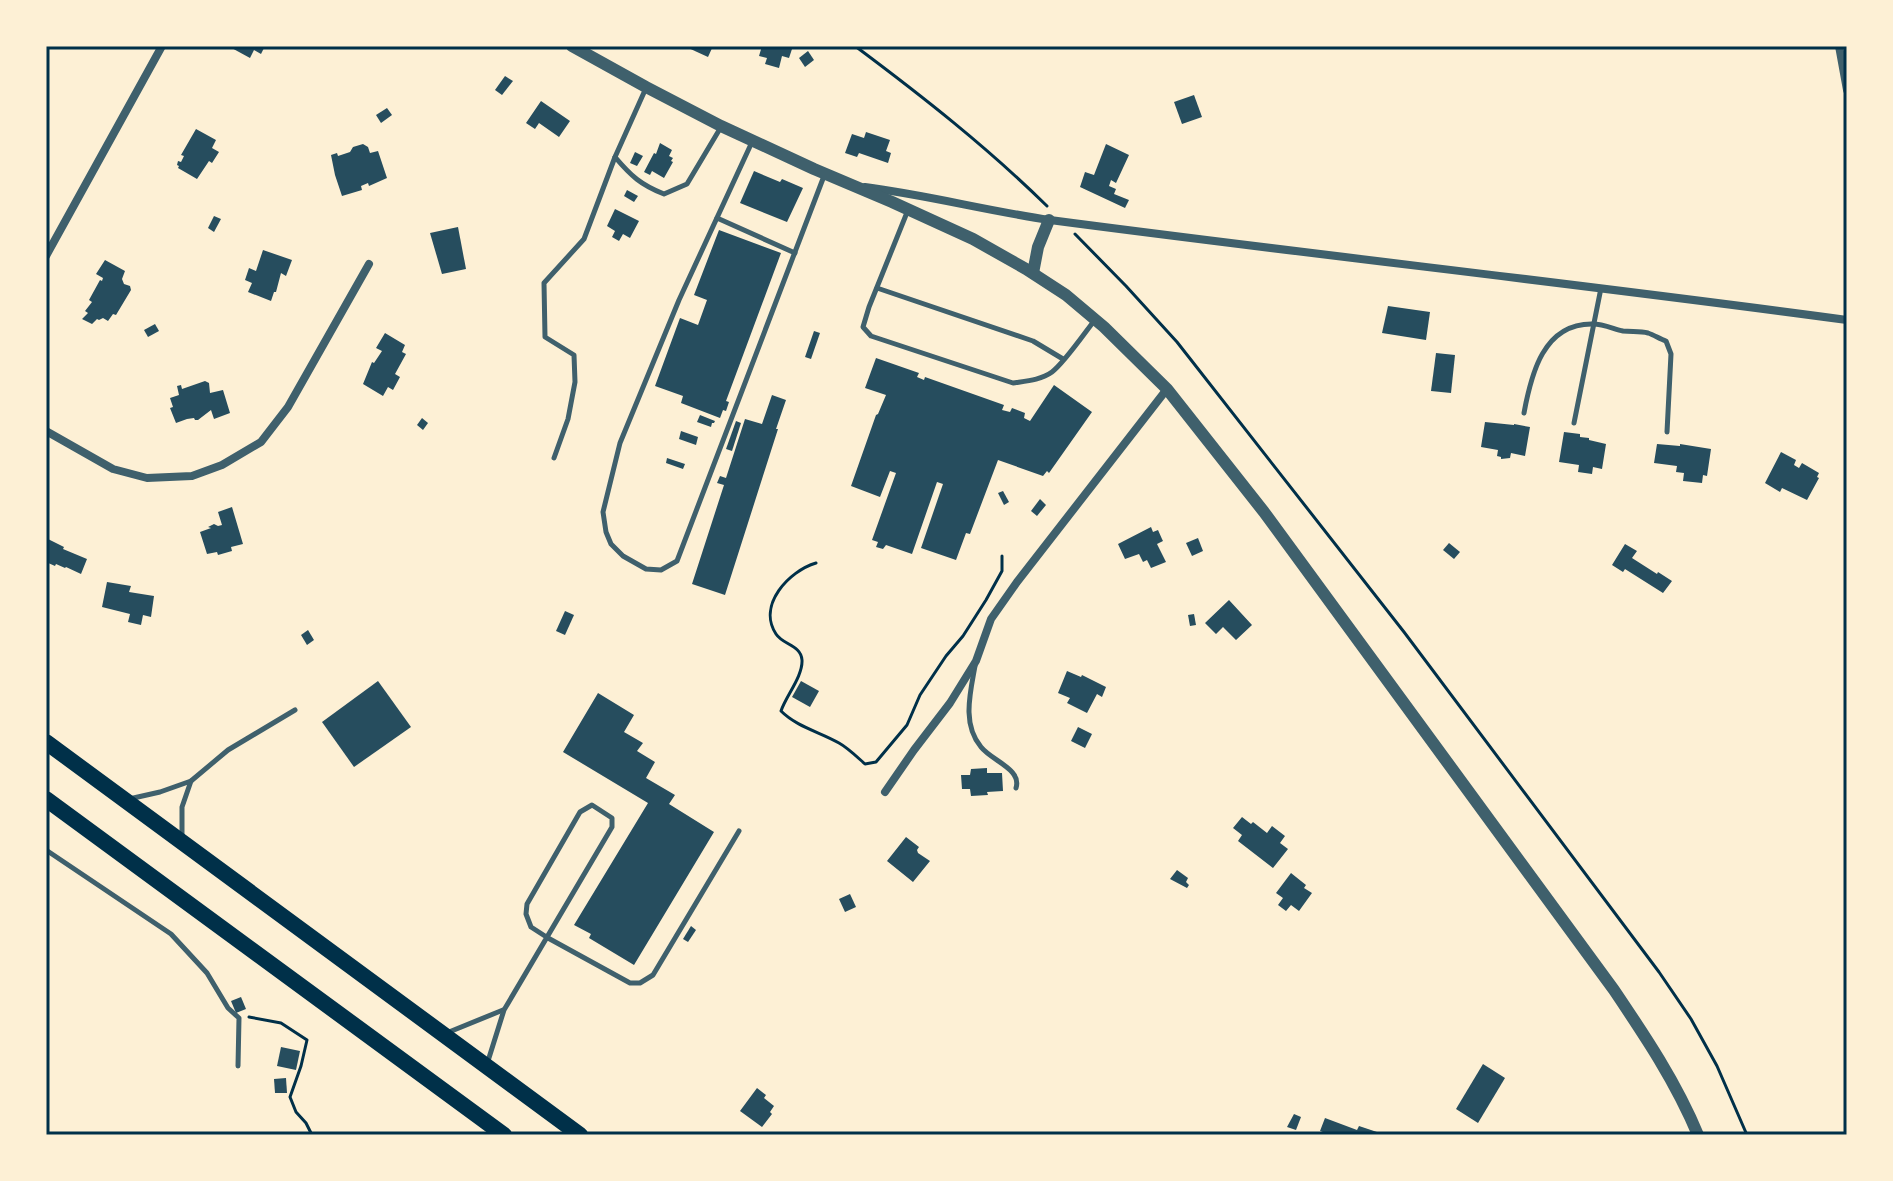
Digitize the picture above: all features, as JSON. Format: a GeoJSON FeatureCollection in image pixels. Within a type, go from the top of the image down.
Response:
{"type":"FeatureCollection","features":[{"type":"Feature","properties":{"kind":"highway"},"geometry":{"type":"LineString","coordinates":[[46,742],[580,1135]]}},
{"type":"Feature","properties":{"kind":"highway"},"geometry":{"type":"LineString","coordinates":[[46,799],[504,1135]]}},
{"type":"Feature","properties":{"kind":"street"},"geometry":{"type":"LineString","coordinates":[[46,256],[162,46]]}},
{"type":"Feature","properties":{"kind":"street"},"geometry":{"type":"LineString","coordinates":[[572,46],[721,126],[973,239],[1066,295],[1134,355],[1167,389],[1306,569],[1614,990],[1675,1085],[1698,1135]]}},
{"type":"Feature","properties":{"kind":"street"},"geometry":{"type":"LineString","coordinates":[[1839,46],[1847,90]]}},
{"type":"Feature","properties":{"kind":"street"},"geometry":{"type":"LineString","coordinates":[[850,185],[1254,247],[1847,320]]}},
{"type":"Feature","properties":{"kind":"street"},"geometry":{"type":"LineString","coordinates":[[1033,273],[1048,213]]}},
{"type":"Feature","properties":{"kind":"street"},"geometry":{"type":"LineString","coordinates":[[46,431],[113,469],[147,478],[192,476],[222,465],[261,442],[288,407],[369,264]]}},
{"type":"Feature","properties":{"kind":"street"},"geometry":{"type":"LineString","coordinates":[[885,792],[950,703],[976,661],[991,619],[1167,389]]}},
{"type":"Feature","properties":{"kind":"lane"},"geometry":{"type":"LineString","coordinates":[[554,458],[568,419],[575,382],[574,355],[545,337],[544,283],[584,239],[646,87]]}},
{"type":"Feature","properties":{"kind":"lane"},"geometry":{"type":"LineString","coordinates":[[615,157],[644,186],[664,194],[687,184],[721,126]]}},
{"type":"Feature","properties":{"kind":"lane"},"geometry":{"type":"LineString","coordinates":[[753,141],[679,300],[620,443],[603,512],[611,544],[637,565],[661,570],[677,561],[825,174]]}},
{"type":"Feature","properties":{"kind":"lane"},"geometry":{"type":"LineString","coordinates":[[909,209],[863,327],[871,336],[1013,383],[1031,381],[1052,372],[1095,319]]}},
{"type":"Feature","properties":{"kind":"lane"},"geometry":{"type":"LineString","coordinates":[[717,218],[795,253]]}},
{"type":"Feature","properties":{"kind":"lane"},"geometry":{"type":"LineString","coordinates":[[877,288],[1033,341],[1063,359]]}},
{"type":"Feature","properties":{"kind":"lane"},"geometry":{"type":"LineString","coordinates":[[1574,423],[1601,288]]}},
{"type":"Feature","properties":{"kind":"lane"},"geometry":{"type":"LineString","coordinates":[[1524,413],[1539,358],[1555,337],[1572,327],[1594,324],[1648,333],[1666,341],[1671,354],[1667,432]]}},
{"type":"Feature","properties":{"kind":"lane"},"geometry":{"type":"LineString","coordinates":[[976,661],[970,693],[972,734],[984,751],[1016,773],[1019,782],[1016,788]]}},
{"type":"Feature","properties":{"kind":"lane"},"geometry":{"type":"LineString","coordinates":[[124,800],[191,781],[228,750],[295,710]]}},
{"type":"Feature","properties":{"kind":"lane"},"geometry":{"type":"LineString","coordinates":[[182,843],[182,807],[191,781]]}},
{"type":"Feature","properties":{"kind":"lane"},"geometry":{"type":"LineString","coordinates":[[486,1066],[504,1010],[548,938],[612,827],[612,818],[592,805],[580,812],[527,904],[526,914],[531,927],[548,938],[630,983],[640,983],[653,975],[739,831]]}},
{"type":"Feature","properties":{"kind":"lane"},"geometry":{"type":"LineString","coordinates":[[46,850],[171,934],[207,973],[228,1008],[239,1018],[238,1066]]}},
{"type":"Feature","properties":{"kind":"lane"},"geometry":{"type":"LineString","coordinates":[[444,1034],[504,1010]]}},
{"type":"Feature","properties":{"kind":"path"},"geometry":{"type":"LineString","coordinates":[[855,46],[935,106],[1012,172],[1048,213]]}},
{"type":"Feature","properties":{"kind":"path"},"geometry":{"type":"LineString","coordinates":[[1072,231],[1177,342],[1404,632],[1650,960],[1691,1019],[1717,1066],[1747,1135]]}},
{"type":"Feature","properties":{"kind":"path"},"geometry":{"type":"LineString","coordinates":[[816,563],[798,570],[786,580],[771,610],[776,634],[798,651],[802,659],[798,678],[781,711],[816,733],[841,744],[865,764],[876,762],[907,725],[923,691],[992,589],[1002,571],[1002,556]]}},
{"type":"Feature","properties":{"kind":"path"},"geometry":{"type":"LineString","coordinates":[[239,1018],[281,1023],[307,1040],[290,1097],[312,1135]]}},
{"type":"Feature","properties":{"kind":"building"},"geometry":{"type":"Polygon","coordinates":[[[228,46],[265,46],[261,54],[254,50],[250,58],[228,46]]]}},
{"type":"Feature","properties":{"kind":"building"},"geometry":{"type":"Polygon","coordinates":[[[684,46],[713,46],[708,57],[684,46]]]}},
{"type":"Feature","properties":{"kind":"building"},"geometry":{"type":"Polygon","coordinates":[[[762,46],[792,49],[789,58],[782,56],[779,68],[765,64],[767,58],[759,56],[762,46]]]}},
{"type":"Feature","properties":{"kind":"building"},"geometry":{"type":"Polygon","coordinates":[[[808,51],[814,60],[805,67],[799,58],[808,51]]]}},
{"type":"Feature","properties":{"kind":"building"},"geometry":{"type":"Polygon","coordinates":[[[505,76],[513,81],[502,95],[495,90],[505,76]]]}},
{"type":"Feature","properties":{"kind":"building"},"geometry":{"type":"Polygon","coordinates":[[[1194,95],[1202,117],[1182,124],[1174,102],[1194,95]]]}},
{"type":"Feature","properties":{"kind":"building"},"geometry":{"type":"Polygon","coordinates":[[[541,101],[570,121],[559,137],[539,123],[535,129],[526,123],[541,101]]]}},
{"type":"Feature","properties":{"kind":"building"},"geometry":{"type":"Polygon","coordinates":[[[387,108],[392,115],[381,123],[376,115],[387,108]]]}},
{"type":"Feature","properties":{"kind":"building"},"geometry":{"type":"Polygon","coordinates":[[[196,129],[216,140],[212,148],[219,152],[197,179],[177,165],[196,129]]]}},
{"type":"Feature","properties":{"kind":"building"},"geometry":{"type":"Polygon","coordinates":[[[866,132],[890,140],[886,151],[891,153],[888,163],[859,153],[857,157],[845,153],[852,134],[864,138],[866,132]]]}},
{"type":"Feature","properties":{"kind":"building"},"geometry":{"type":"Polygon","coordinates":[[[660,143],[672,150],[669,156],[673,158],[664,178],[652,171],[650,175],[644,172],[660,143]]]}},
{"type":"Feature","properties":{"kind":"building"},"geometry":{"type":"Polygon","coordinates":[[[363,144],[370,153],[378,151],[387,178],[369,186],[368,183],[361,186],[362,190],[342,196],[331,155],[350,152],[353,147],[363,144]]]}},
{"type":"Feature","properties":{"kind":"building"},"geometry":{"type":"Polygon","coordinates":[[[1106,144],[1129,155],[1116,183],[1111,180],[1109,186],[1116,189],[1114,194],[1129,200],[1125,208],[1080,187],[1085,172],[1094,175],[1106,144]]]}},
{"type":"Feature","properties":{"kind":"building"},"geometry":{"type":"Polygon","coordinates":[[[635,152],[643,156],[637,166],[630,163],[635,152]]]}},
{"type":"Feature","properties":{"kind":"building"},"geometry":{"type":"Polygon","coordinates":[[[754,171],[803,188],[787,222],[740,203],[754,171]]]}},
{"type":"Feature","properties":{"kind":"building"},"geometry":{"type":"Polygon","coordinates":[[[627,190],[638,196],[634,202],[624,196],[627,190]]]}},
{"type":"Feature","properties":{"kind":"building"},"geometry":{"type":"Polygon","coordinates":[[[615,209],[639,221],[630,238],[623,234],[619,241],[612,237],[615,231],[607,226],[615,209]]]}},
{"type":"Feature","properties":{"kind":"building"},"geometry":{"type":"Polygon","coordinates":[[[214,216],[221,219],[214,232],[208,228],[214,216]]]}},
{"type":"Feature","properties":{"kind":"building"},"geometry":{"type":"Polygon","coordinates":[[[458,227],[466,269],[442,274],[430,233],[458,227]]]}},
{"type":"Feature","properties":{"kind":"building"},"geometry":{"type":"Polygon","coordinates":[[[719,230],[781,253],[726,401],[729,402],[726,411],[723,410],[720,418],[681,403],[683,396],[655,386],[680,318],[698,325],[707,300],[694,295],[719,230]]]}},
{"type":"Feature","properties":{"kind":"building"},"geometry":{"type":"Polygon","coordinates":[[[263,250],[292,260],[286,276],[281,273],[271,301],[248,292],[252,283],[245,280],[249,268],[256,271],[263,250]]]}},
{"type":"Feature","properties":{"kind":"building"},"geometry":{"type":"Polygon","coordinates":[[[105,260],[125,271],[122,279],[131,290],[116,315],[113,314],[108,321],[97,319],[92,324],[82,319],[88,313],[85,311],[92,302],[89,300],[102,281],[103,278],[96,274],[105,260]]]}},
{"type":"Feature","properties":{"kind":"building"},"geometry":{"type":"Polygon","coordinates":[[[1388,306],[1430,312],[1426,340],[1382,333],[1388,306]]]}},
{"type":"Feature","properties":{"kind":"building"},"geometry":{"type":"Polygon","coordinates":[[[155,324],[159,331],[148,337],[144,330],[155,324]]]}},
{"type":"Feature","properties":{"kind":"building"},"geometry":{"type":"Polygon","coordinates":[[[814,331],[820,333],[811,359],[805,357],[814,331]]]}},
{"type":"Feature","properties":{"kind":"building"},"geometry":{"type":"Polygon","coordinates":[[[385,333],[405,345],[402,352],[406,354],[395,374],[400,377],[393,390],[388,387],[383,396],[363,384],[372,362],[382,351],[376,348],[385,333]]]}},
{"type":"Feature","properties":{"kind":"building"},"geometry":{"type":"Polygon","coordinates":[[[1436,353],[1455,355],[1451,393],[1431,391],[1436,353]]]}},
{"type":"Feature","properties":{"kind":"building"},"geometry":{"type":"Polygon","coordinates":[[[876,358],[919,373],[917,377],[924,380],[925,377],[1004,405],[1002,410],[1010,412],[1012,408],[1025,413],[1024,418],[1030,421],[1054,385],[1092,412],[1049,473],[1047,471],[1043,476],[998,460],[970,534],[966,533],[956,560],[921,548],[943,484],[937,482],[912,554],[886,545],[883,549],[876,547],[878,542],[872,540],[896,473],[890,471],[880,497],[851,486],[886,395],[865,388],[876,358]]]}},
{"type":"Feature","properties":{"kind":"building"},"geometry":{"type":"Polygon","coordinates":[[[205,381],[209,383],[210,393],[223,390],[230,413],[214,419],[211,410],[198,420],[194,418],[176,423],[170,398],[179,395],[177,386],[181,385],[182,389],[205,381]]]}},
{"type":"Feature","properties":{"kind":"building"},"geometry":{"type":"Polygon","coordinates":[[[772,395],[786,400],[725,595],[692,584],[724,485],[717,483],[720,476],[726,478],[745,419],[762,424],[772,395]]]}},
{"type":"Feature","properties":{"kind":"building"},"geometry":{"type":"Polygon","coordinates":[[[700,415],[715,421],[711,427],[697,422],[700,415]]]}},
{"type":"Feature","properties":{"kind":"building"},"geometry":{"type":"Polygon","coordinates":[[[422,418],[428,423],[423,430],[417,425],[422,418]]]}},
{"type":"Feature","properties":{"kind":"building"},"geometry":{"type":"Polygon","coordinates":[[[736,421],[741,423],[732,451],[726,449],[736,421]]]}},
{"type":"Feature","properties":{"kind":"building"},"geometry":{"type":"Polygon","coordinates":[[[1485,422],[1530,427],[1525,456],[1511,453],[1510,458],[1501,459],[1497,456],[1498,450],[1481,447],[1485,422]]]}},
{"type":"Feature","properties":{"kind":"building"},"geometry":{"type":"Polygon","coordinates":[[[681,431],[698,437],[696,445],[679,439],[681,431]]]}},
{"type":"Feature","properties":{"kind":"building"},"geometry":{"type":"Polygon","coordinates":[[[1564,432],[1580,434],[1580,437],[1606,444],[1602,469],[1593,467],[1592,474],[1578,472],[1579,465],[1559,462],[1564,432]]]}},
{"type":"Feature","properties":{"kind":"building"},"geometry":{"type":"Polygon","coordinates":[[[1657,444],[1711,449],[1707,476],[1703,475],[1702,483],[1683,481],[1684,473],[1676,472],[1677,466],[1654,463],[1657,444]]]}},
{"type":"Feature","properties":{"kind":"building"},"geometry":{"type":"Polygon","coordinates":[[[1781,452],[1796,460],[1794,465],[1799,468],[1802,463],[1819,473],[1807,500],[1782,488],[1780,492],[1765,483],[1781,452]]]}},
{"type":"Feature","properties":{"kind":"building"},"geometry":{"type":"Polygon","coordinates":[[[667,458],[685,464],[683,469],[666,463],[667,458]]]}},
{"type":"Feature","properties":{"kind":"building"},"geometry":{"type":"Polygon","coordinates":[[[1003,491],[1009,502],[1004,505],[998,493],[1003,491]]]}},
{"type":"Feature","properties":{"kind":"building"},"geometry":{"type":"Polygon","coordinates":[[[1040,499],[1046,505],[1037,516],[1031,511],[1040,499]]]}},
{"type":"Feature","properties":{"kind":"building"},"geometry":{"type":"Polygon","coordinates":[[[232,507],[243,544],[218,555],[217,552],[207,554],[200,532],[214,524],[222,525],[218,512],[232,507]]]}},
{"type":"Feature","properties":{"kind":"building"},"geometry":{"type":"Polygon","coordinates":[[[1151,527],[1153,532],[1158,530],[1163,541],[1157,544],[1166,562],[1151,568],[1139,554],[1125,559],[1118,544],[1151,527]]]}},
{"type":"Feature","properties":{"kind":"building"},"geometry":{"type":"Polygon","coordinates":[[[46,538],[87,559],[81,574],[46,562],[46,538]]]}},
{"type":"Feature","properties":{"kind":"building"},"geometry":{"type":"Polygon","coordinates":[[[1198,538],[1203,551],[1192,556],[1186,543],[1198,538]]]}},
{"type":"Feature","properties":{"kind":"building"},"geometry":{"type":"Polygon","coordinates":[[[1449,543],[1460,552],[1454,559],[1443,550],[1449,543]]]}},
{"type":"Feature","properties":{"kind":"building"},"geometry":{"type":"Polygon","coordinates":[[[1625,544],[1637,551],[1632,558],[1672,581],[1663,593],[1625,569],[1623,572],[1612,565],[1625,544]]]}},
{"type":"Feature","properties":{"kind":"building"},"geometry":{"type":"Polygon","coordinates":[[[107,582],[131,586],[129,592],[154,596],[151,617],[143,615],[141,625],[128,622],[130,614],[102,607],[107,582]]]}},
{"type":"Feature","properties":{"kind":"building"},"geometry":{"type":"Polygon","coordinates":[[[1229,600],[1252,625],[1236,640],[1223,627],[1216,634],[1205,623],[1229,600]]]}},
{"type":"Feature","properties":{"kind":"building"},"geometry":{"type":"Polygon","coordinates":[[[565,611],[574,615],[565,635],[556,631],[565,611]]]}},
{"type":"Feature","properties":{"kind":"building"},"geometry":{"type":"Polygon","coordinates":[[[1194,614],[1196,625],[1190,626],[1188,615],[1194,614]]]}},
{"type":"Feature","properties":{"kind":"building"},"geometry":{"type":"Polygon","coordinates":[[[308,630],[314,640],[307,645],[301,635],[308,630]]]}},
{"type":"Feature","properties":{"kind":"building"},"geometry":{"type":"Polygon","coordinates":[[[1067,671],[1106,687],[1102,697],[1097,694],[1087,713],[1067,703],[1070,698],[1058,693],[1067,671]]]}},
{"type":"Feature","properties":{"kind":"building"},"geometry":{"type":"Polygon","coordinates":[[[378,681],[411,727],[354,767],[322,722],[378,681]]]}},
{"type":"Feature","properties":{"kind":"building"},"geometry":{"type":"Polygon","coordinates":[[[801,681],[819,691],[810,707],[792,697],[801,681]]]}},
{"type":"Feature","properties":{"kind":"building"},"geometry":{"type":"Polygon","coordinates":[[[598,693],[634,715],[624,732],[643,743],[637,751],[655,762],[646,778],[675,795],[669,804],[714,832],[634,965],[589,938],[591,934],[574,925],[648,803],[563,752],[598,693]]]}},
{"type":"Feature","properties":{"kind":"building"},"geometry":{"type":"Polygon","coordinates":[[[1078,727],[1092,734],[1085,748],[1071,741],[1078,727]]]}},
{"type":"Feature","properties":{"kind":"building"},"geometry":{"type":"Polygon","coordinates":[[[987,768],[987,773],[1002,773],[1003,791],[971,796],[970,789],[962,789],[961,775],[970,775],[971,769],[987,768]]]}},
{"type":"Feature","properties":{"kind":"building"},"geometry":{"type":"Polygon","coordinates":[[[1242,817],[1267,833],[1272,826],[1285,836],[1280,843],[1288,849],[1273,868],[1238,841],[1242,835],[1233,828],[1242,817]]]}},
{"type":"Feature","properties":{"kind":"building"},"geometry":{"type":"Polygon","coordinates":[[[906,837],[919,847],[918,853],[930,861],[913,882],[887,861],[906,837]]]}},
{"type":"Feature","properties":{"kind":"building"},"geometry":{"type":"Polygon","coordinates":[[[1177,870],[1188,878],[1187,888],[1170,879],[1177,870]]]}},
{"type":"Feature","properties":{"kind":"building"},"geometry":{"type":"Polygon","coordinates":[[[1291,873],[1312,893],[1299,911],[1291,905],[1286,911],[1278,905],[1283,898],[1276,893],[1291,873]]]}},
{"type":"Feature","properties":{"kind":"building"},"geometry":{"type":"Polygon","coordinates":[[[850,894],[856,907],[845,912],[839,899],[850,894]]]}},
{"type":"Feature","properties":{"kind":"building"},"geometry":{"type":"Polygon","coordinates":[[[691,926],[696,930],[688,942],[683,939],[691,926]]]}},
{"type":"Feature","properties":{"kind":"building"},"geometry":{"type":"Polygon","coordinates":[[[241,997],[246,1009],[236,1013],[231,1001],[241,997]]]}},
{"type":"Feature","properties":{"kind":"building"},"geometry":{"type":"Polygon","coordinates":[[[281,1047],[300,1051],[296,1070],[277,1066],[281,1047]]]}},
{"type":"Feature","properties":{"kind":"building"},"geometry":{"type":"Polygon","coordinates":[[[1483,1064],[1505,1078],[1478,1123],[1456,1109],[1483,1064]]]}},
{"type":"Feature","properties":{"kind":"building"},"geometry":{"type":"Polygon","coordinates":[[[286,1078],[287,1093],[275,1093],[274,1079],[286,1078]]]}},
{"type":"Feature","properties":{"kind":"building"},"geometry":{"type":"Polygon","coordinates":[[[757,1088],[774,1106],[762,1127],[740,1111],[757,1088]]]}},
{"type":"Feature","properties":{"kind":"building"},"geometry":{"type":"Polygon","coordinates":[[[1294,1114],[1301,1117],[1296,1130],[1287,1127],[1294,1114]]]}},
{"type":"Feature","properties":{"kind":"building"},"geometry":{"type":"Polygon","coordinates":[[[1325,1118],[1357,1130],[1359,1126],[1377,1132],[1376,1135],[1331,1135],[1320,1131],[1325,1118]]]}}]}
